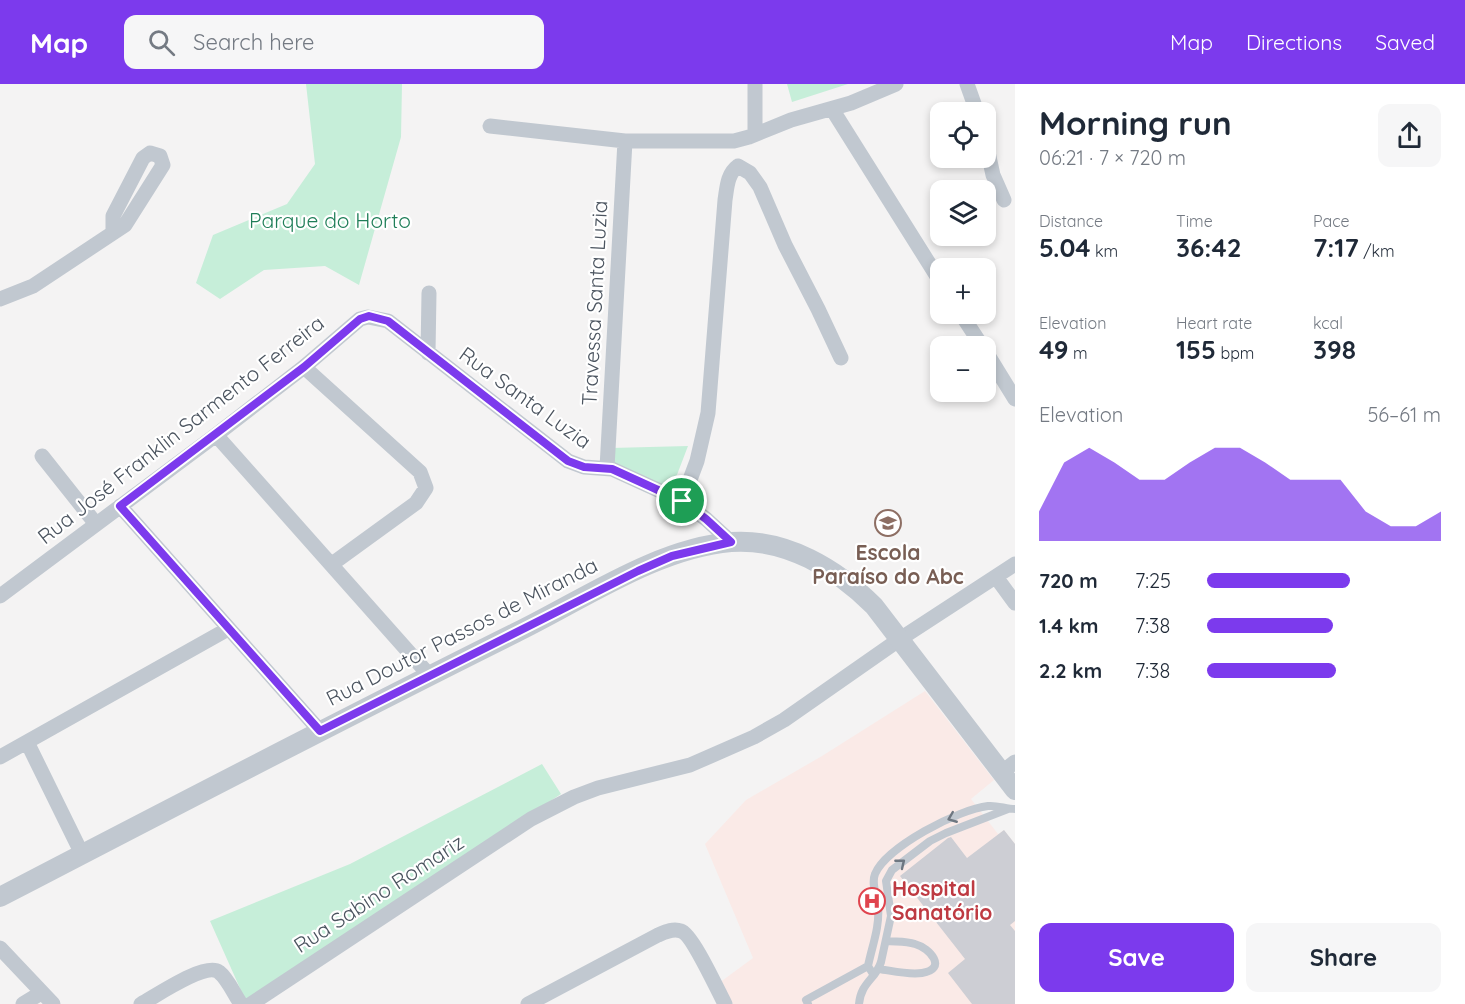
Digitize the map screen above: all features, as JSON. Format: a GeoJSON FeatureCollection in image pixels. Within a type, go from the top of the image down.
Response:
{"type":"FeatureCollection","features":[{"type":"Feature","properties":{"kind":"street"},"geometry":{"type":"LineString","coordinates":[[755,84],[755,133]]}},
{"type":"Feature","properties":{"kind":"street"},"geometry":{"type":"LineString","coordinates":[[490,126],[625,141],[734,141],[791,120],[850,104],[896,84]]}},
{"type":"Feature","properties":{"kind":"street"},"geometry":{"type":"LineString","coordinates":[[967,84],[973,102]]}},
{"type":"Feature","properties":{"kind":"street"},"geometry":{"type":"LineString","coordinates":[[832,109],[930,265]]}},
{"type":"Feature","properties":{"kind":"street","name":"Travessa Santa Luzia"},"geometry":{"type":"LineString","coordinates":[[607,468],[625,141]]}},
{"type":"Feature","properties":{"kind":"street"},"geometry":{"type":"LineString","coordinates":[[734,141],[738,166]]}},
{"type":"Feature","properties":{"kind":"street"},"geometry":{"type":"LineString","coordinates":[[0,299],[33,286],[125,225],[163,165],[160,156],[150,153],[143,158],[113,216],[113,232]]}},
{"type":"Feature","properties":{"kind":"street"},"geometry":{"type":"LineString","coordinates":[[738,166],[750,173],[760,187],[784,245],[841,358]]}},
{"type":"Feature","properties":{"kind":"street"},"geometry":{"type":"LineString","coordinates":[[682,501],[697,461],[708,413],[725,200],[728,180],[738,166]]}},
{"type":"Feature","properties":{"kind":"street"},"geometry":{"type":"LineString","coordinates":[[992,168],[997,186],[1004,200]]}},
{"type":"Feature","properties":{"kind":"street"},"geometry":{"type":"LineString","coordinates":[[428,353],[429,293]]}},
{"type":"Feature","properties":{"kind":"street","name":"Rua José Franklin Sarmento Ferreira"},"geometry":{"type":"LineString","coordinates":[[0,596],[216,435],[304,367],[360,319],[369,316],[393,325]]}},
{"type":"Feature","properties":{"kind":"street","name":"Rua Santa Luzia"},"geometry":{"type":"LineString","coordinates":[[393,325],[568,461],[584,467],[607,468],[682,501],[731,542]]}},
{"type":"Feature","properties":{"kind":"street"},"geometry":{"type":"LineString","coordinates":[[304,367],[420,472],[426,488],[417,503],[332,564]]}},
{"type":"Feature","properties":{"kind":"street"},"geometry":{"type":"LineString","coordinates":[[996,368],[1015,399]]}},
{"type":"Feature","properties":{"kind":"street"},"geometry":{"type":"LineString","coordinates":[[216,435],[430,676]]}},
{"type":"Feature","properties":{"kind":"street"},"geometry":{"type":"LineString","coordinates":[[42,456],[96,524]]}},
{"type":"Feature","properties":{"kind":"street"},"geometry":{"type":"LineString","coordinates":[[120,506],[320,731]]}},
{"type":"Feature","properties":{"kind":"street","name":"Rua Doutor Passos de Miranda"},"geometry":{"type":"LineString","coordinates":[[0,897],[622,578],[690,550],[731,542],[772,545],[830,568],[852,584],[874,606],[1008,768],[1015,790]]}},
{"type":"Feature","properties":{"kind":"street","name":"Rua Sabino Romariz"},"geometry":{"type":"LineString","coordinates":[[251,1004],[531,819],[574,796],[690,765],[754,737],[784,720],[900,639],[1015,564]]}},
{"type":"Feature","properties":{"kind":"street"},"geometry":{"type":"LineString","coordinates":[[996,577],[1015,603]]}},
{"type":"Feature","properties":{"kind":"street"},"geometry":{"type":"LineString","coordinates":[[0,757],[228,629]]}},
{"type":"Feature","properties":{"kind":"street"},"geometry":{"type":"LineString","coordinates":[[27,742],[82,854]]}},
{"type":"Feature","properties":{"kind":"street"},"geometry":{"type":"LineString","coordinates":[[528,1004],[658,935],[672,930],[681,931],[691,939],[725,1004]]}},
{"type":"Feature","properties":{"kind":"street"},"geometry":{"type":"LineString","coordinates":[[0,948],[53,1004]]}},
{"type":"Feature","properties":{"kind":"street"},"geometry":{"type":"LineString","coordinates":[[141,1004],[191,976],[207,970],[217,971],[225,979],[240,1004]]}},
{"type":"Feature","properties":{"kind":"street"},"geometry":{"type":"LineString","coordinates":[[22,1004],[41,993]]}},
{"type":"Feature","properties":{"kind":"lane"},"geometry":{"type":"LineString","coordinates":[[804,1003],[868,966],[878,924],[874,876],[882,863],[923,832],[941,823],[986,806],[1011,809]]}},
{"type":"Feature","properties":{"kind":"lane"},"geometry":{"type":"LineString","coordinates":[[859,1004],[864,985],[876,971],[886,941],[891,916],[886,881],[896,865],[930,841],[946,833],[1011,809]]}},
{"type":"Feature","properties":{"kind":"lane"},"geometry":{"type":"LineString","coordinates":[[868,966],[876,971],[922,973],[935,965],[936,960],[924,947],[914,943],[886,941]]}},
{"type":"Feature","properties":{"kind":"shaded area","name":"Hospital Sanatório"},"geometry":{"type":"Polygon","coordinates":[[[925,691],[994,780],[971,799],[998,834],[1004,830],[1015,844],[1015,1004],[732,1004],[719,983],[753,958],[705,844],[746,800],[822,756],[925,691]]]}},
{"type":"Feature","properties":{"kind":"green space","name":"Parque do Horto"},"geometry":{"type":"Polygon","coordinates":[[[306,84],[402,84],[401,137],[359,285],[325,266],[264,270],[220,299],[196,283],[213,235],[287,204],[315,164],[306,84]]]}},
{"type":"Feature","properties":{"kind":"green space"},"geometry":{"type":"Polygon","coordinates":[[[787,84],[848,84],[792,102],[787,84]]]}},
{"type":"Feature","properties":{"kind":"green space"},"geometry":{"type":"Polygon","coordinates":[[[688,446],[670,493],[608,462],[611,448],[688,446]]]}},
{"type":"Feature","properties":{"kind":"green space"},"geometry":{"type":"Polygon","coordinates":[[[542,764],[561,794],[247,1004],[210,921],[350,864],[542,764]]]}},
{"type":"Feature","properties":{"kind":"building"},"geometry":{"type":"Polygon","coordinates":[[[1004,830],[1015,844],[1015,921],[1010,925],[1015,931],[1015,1004],[972,1004],[948,973],[965,959],[900,876],[948,838],[951,837],[967,858],[1004,830]]]}},
{"type":"Feature","properties":{"kind":"place","name":"Escola Paraíso do Abc"},"geometry":{"type":"Point","coordinates":[888,523]}},
{"type":"Feature","properties":{"kind":"place","name":"Hospital Sanatório"},"geometry":{"type":"Point","coordinates":[872,901]}},
{"type":"Feature","properties":{"kind":"route"},"geometry":{"type":"LineString","coordinates":[[369,316],[388,321],[576,466],[612,469],[682,501],[697,511],[731,542],[690,550],[638,571],[320,731],[120,506],[304,367],[344,331],[360,319],[369,316]]}}]}
